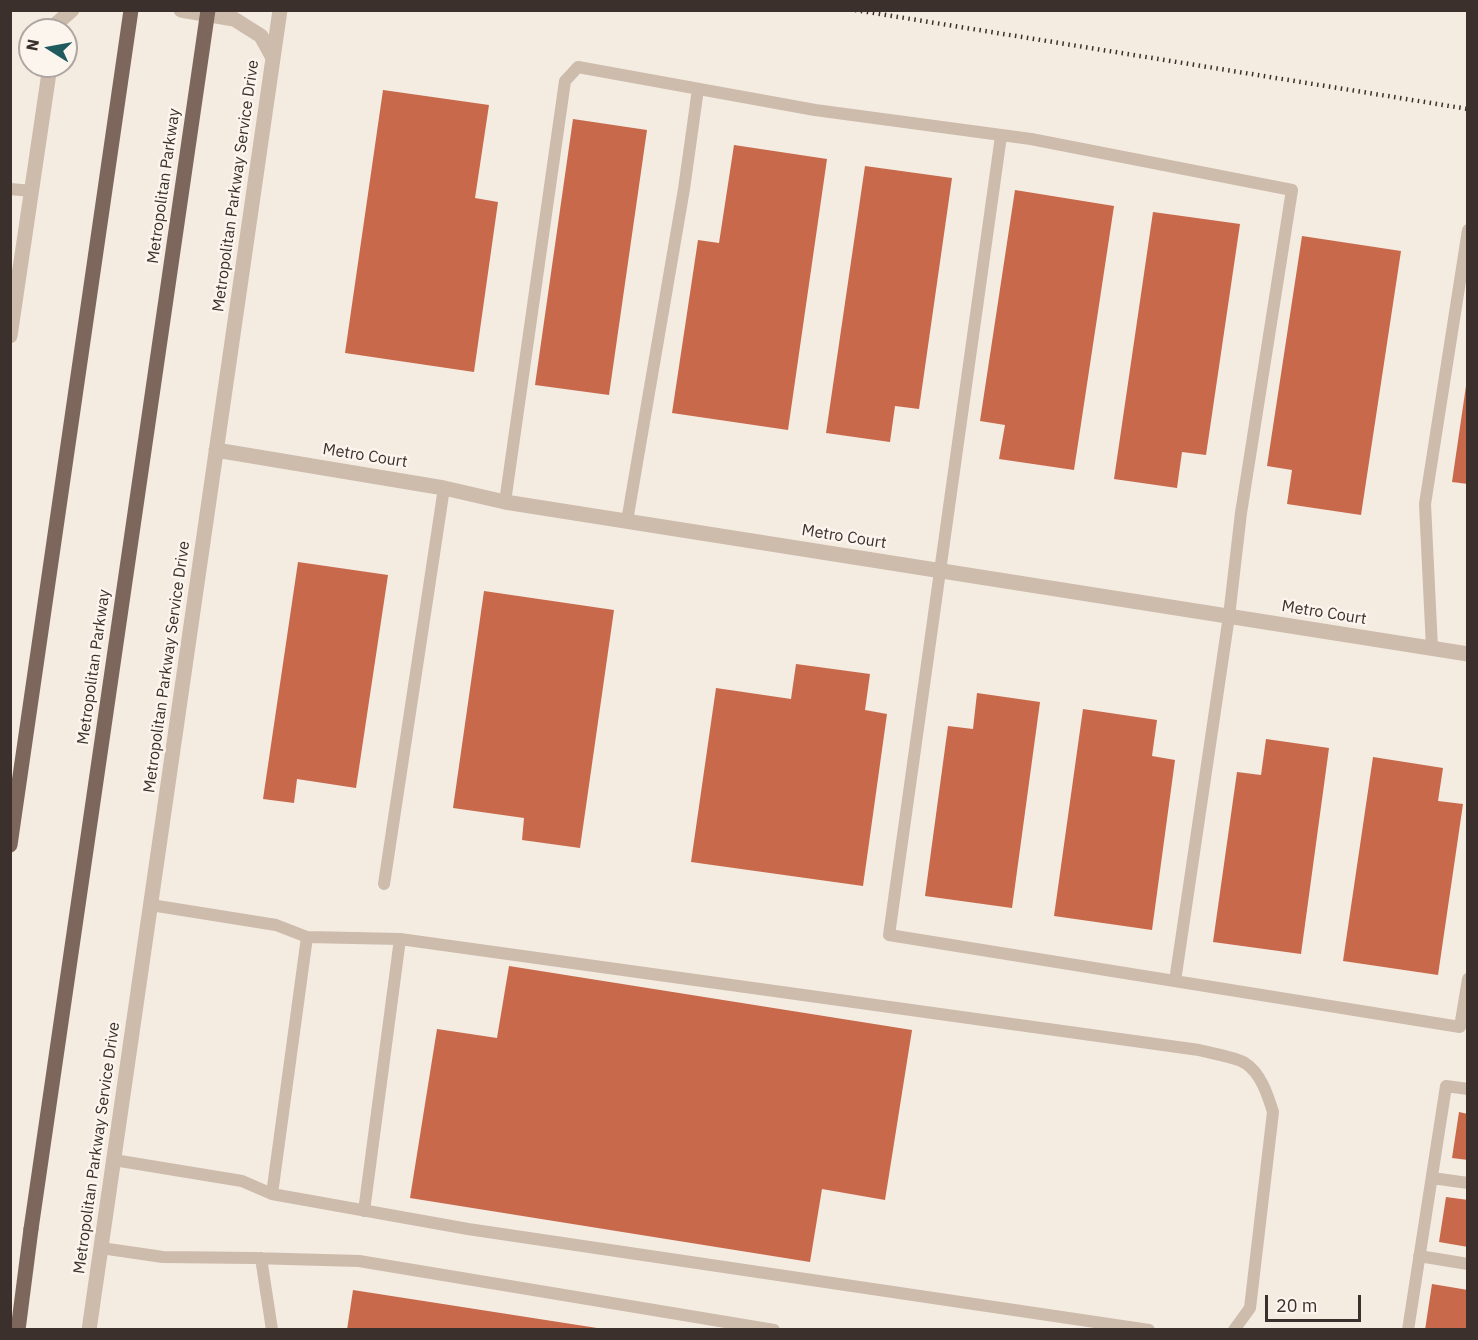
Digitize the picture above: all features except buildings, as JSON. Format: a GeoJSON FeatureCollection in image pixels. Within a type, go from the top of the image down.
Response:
{"type":"FeatureCollection","features":[{"type":"Feature","properties":{"kind":"main road"},"geometry":{"type":"LineString","coordinates":[[10,845],[131,10]]}},
{"type":"Feature","properties":{"kind":"main road","name":"Metropolitan Parkway"},"geometry":{"type":"LineString","coordinates":[[18,1329],[208,10]]}},
{"type":"Feature","properties":{"kind":"street"},"geometry":{"type":"LineString","coordinates":[[181,10],[234,19],[261,36],[273,58]]}},
{"type":"Feature","properties":{"kind":"street","name":"Metropolitan Parkway Service Drive"},"geometry":{"type":"LineString","coordinates":[[89,1329],[280,10]]}},
{"type":"Feature","properties":{"kind":"street"},"geometry":{"type":"LineString","coordinates":[[10,336],[48,78]]}},
{"type":"Feature","properties":{"kind":"street","name":"Metro Court"},"geometry":{"type":"LineString","coordinates":[[216,450],[444,488],[505,502],[1467,654]]}},
{"type":"Feature","properties":{"kind":"lane"},"geometry":{"type":"LineString","coordinates":[[505,502],[565,81],[578,67],[815,110],[1031,139],[1292,190],[1241,513],[1229,616],[1175,981]]}},
{"type":"Feature","properties":{"kind":"lane"},"geometry":{"type":"LineString","coordinates":[[627,521],[684,189],[698,88]]}},
{"type":"Feature","properties":{"kind":"lane"},"geometry":{"type":"LineString","coordinates":[[1001,136],[890,935],[1460,1028],[1467,979]]}},
{"type":"Feature","properties":{"kind":"lane"},"geometry":{"type":"LineString","coordinates":[[10,189],[32,191]]}},
{"type":"Feature","properties":{"kind":"lane"},"geometry":{"type":"LineString","coordinates":[[1432,648],[1425,504],[1467,230]]}},
{"type":"Feature","properties":{"kind":"lane"},"geometry":{"type":"LineString","coordinates":[[384,884],[444,488]]}},
{"type":"Feature","properties":{"kind":"lane"},"geometry":{"type":"LineString","coordinates":[[151,906],[276,925],[308,937],[400,939],[1199,1050],[1245,1063],[1257,1075],[1268,1094],[1273,1112],[1250,1308],[1234,1329]]}},
{"type":"Feature","properties":{"kind":"lane"},"geometry":{"type":"LineString","coordinates":[[272,1194],[308,937]]}},
{"type":"Feature","properties":{"kind":"lane"},"geometry":{"type":"LineString","coordinates":[[364,1211],[400,939]]}},
{"type":"Feature","properties":{"kind":"lane"},"geometry":{"type":"LineString","coordinates":[[1408,1329],[1446,1086],[1467,1089]]}},
{"type":"Feature","properties":{"kind":"lane"},"geometry":{"type":"LineString","coordinates":[[114,1160],[242,1181],[272,1194],[468,1229],[1149,1329]]}},
{"type":"Feature","properties":{"kind":"lane"},"geometry":{"type":"LineString","coordinates":[[1432,1178],[1467,1183]]}},
{"type":"Feature","properties":{"kind":"lane"},"geometry":{"type":"LineString","coordinates":[[101,1248],[163,1257],[359,1261],[774,1329]]}},
{"type":"Feature","properties":{"kind":"lane"},"geometry":{"type":"LineString","coordinates":[[1419,1256],[1467,1264]]}},
{"type":"Feature","properties":{"kind":"lane"},"geometry":{"type":"LineString","coordinates":[[261,1258],[272,1329]]}},
{"type":"Feature","properties":{"kind":"railway"},"geometry":{"type":"LineString","coordinates":[[855,10],[1468,109]]}}]}
